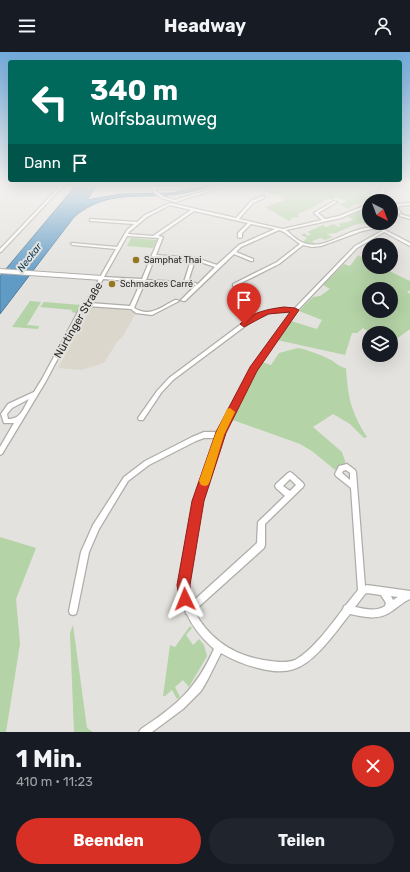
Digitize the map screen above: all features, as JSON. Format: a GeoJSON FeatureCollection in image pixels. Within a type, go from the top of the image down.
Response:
{"type":"FeatureCollection","features":[{"type":"Feature","properties":{"kind":"street"},"geometry":{"type":"LineString","coordinates":[[0,251],[34,215]]}},
{"type":"Feature","properties":{"kind":"street","name":"Nürtinger Straße"},"geometry":{"type":"LineString","coordinates":[[0,452],[22,417],[81,310],[102,278],[126,234],[137,223],[150,215]]}},
{"type":"Feature","properties":{"kind":"street"},"geometry":{"type":"LineString","coordinates":[[156,236],[186,215]]}},
{"type":"Feature","properties":{"kind":"street"},"geometry":{"type":"LineString","coordinates":[[219,215],[280,229],[302,244],[318,245],[362,229]]}},
{"type":"Feature","properties":{"kind":"street"},"geometry":{"type":"LineString","coordinates":[[237,218],[240,215]]}},
{"type":"Feature","properties":{"kind":"street"},"geometry":{"type":"LineString","coordinates":[[318,215],[325,221]]}},
{"type":"Feature","properties":{"kind":"street"},"geometry":{"type":"LineString","coordinates":[[183,300],[244,244],[280,229],[325,221],[347,215]]}},
{"type":"Feature","properties":{"kind":"street"},"geometry":{"type":"LineString","coordinates":[[401,215],[410,218]]}},
{"type":"Feature","properties":{"kind":"street"},"geometry":{"type":"LineString","coordinates":[[91,220],[137,223]]}},
{"type":"Feature","properties":{"kind":"street"},"geometry":{"type":"LineString","coordinates":[[240,237],[240,233],[251,222]]}},
{"type":"Feature","properties":{"kind":"street"},"geometry":{"type":"LineString","coordinates":[[410,245],[383,230],[356,247],[295,310],[253,370],[220,435],[198,501],[184,585],[189,611],[199,628],[219,648],[244,661],[272,666],[294,664],[312,652],[362,591],[372,588],[410,595]]}},
{"type":"Feature","properties":{"kind":"street"},"geometry":{"type":"LineString","coordinates":[[126,234],[161,237],[132,308]]}},
{"type":"Feature","properties":{"kind":"street"},"geometry":{"type":"LineString","coordinates":[[402,241],[408,239]]}},
{"type":"Feature","properties":{"kind":"street"},"geometry":{"type":"LineString","coordinates":[[73,244],[118,248]]}},
{"type":"Feature","properties":{"kind":"street"},"geometry":{"type":"LineString","coordinates":[[234,285],[278,263],[302,244]]}},
{"type":"Feature","properties":{"kind":"street"},"geometry":{"type":"LineString","coordinates":[[234,252],[252,260]]}},
{"type":"Feature","properties":{"kind":"street"},"geometry":{"type":"LineString","coordinates":[[153,256],[193,259],[218,267]]}},
{"type":"Feature","properties":{"kind":"street"},"geometry":{"type":"LineString","coordinates":[[185,284],[193,259]]}},
{"type":"Feature","properties":{"kind":"street"},"geometry":{"type":"LineString","coordinates":[[0,270],[195,284]]}},
{"type":"Feature","properties":{"kind":"street"},"geometry":{"type":"LineString","coordinates":[[86,304],[132,308],[138,312],[152,314],[177,301]]}},
{"type":"Feature","properties":{"kind":"street"},"geometry":{"type":"LineString","coordinates":[[141,418],[159,392],[171,379],[250,320],[271,311],[295,310]]}},
{"type":"Feature","properties":{"kind":"street"},"geometry":{"type":"LineString","coordinates":[[22,417],[11,422],[6,420],[4,414],[10,406],[35,394]]}},
{"type":"Feature","properties":{"kind":"street"},"geometry":{"type":"LineString","coordinates":[[72,611],[85,552],[96,527],[126,479],[147,463],[194,439],[210,434],[220,435]]}},
{"type":"Feature","properties":{"kind":"street"},"geometry":{"type":"LineString","coordinates":[[353,486],[362,591]]}},
{"type":"Feature","properties":{"kind":"street"},"geometry":{"type":"LineString","coordinates":[[189,611],[261,545],[262,522],[290,496]]}},
{"type":"Feature","properties":{"kind":"street"},"geometry":{"type":"LineString","coordinates":[[383,591],[390,602],[389,607]]}},
{"type":"Feature","properties":{"kind":"street"},"geometry":{"type":"LineString","coordinates":[[347,610],[375,613],[385,611],[399,600],[410,595]]}},
{"type":"Feature","properties":{"kind":"street"},"geometry":{"type":"LineString","coordinates":[[144,732],[174,712],[194,693],[214,660],[219,648]]}},
{"type":"Feature","properties":{"kind":"shaded area"},"geometry":{"type":"Polygon","coordinates":[[[91,306],[121,308],[136,313],[123,336],[117,342],[104,363],[81,370],[58,368],[91,306]]]}},
{"type":"Feature","properties":{"kind":"green space"},"geometry":{"type":"Polygon","coordinates":[[[278,215],[298,215],[300,217],[291,218],[289,221],[278,215]]]}},
{"type":"Feature","properties":{"kind":"green space"},"geometry":{"type":"Polygon","coordinates":[[[353,215],[362,215],[362,223],[336,233],[327,234],[332,237],[325,240],[321,238],[312,241],[315,244],[303,242],[307,238],[301,235],[304,233],[308,236],[311,234],[307,232],[323,225],[326,227],[334,224],[338,227],[341,226],[338,224],[354,220],[348,217],[353,215]]]}},
{"type":"Feature","properties":{"kind":"green space"},"geometry":{"type":"Polygon","coordinates":[[[131,238],[157,240],[153,248],[127,246],[131,238]]]}},
{"type":"Feature","properties":{"kind":"green space"},"geometry":{"type":"Polygon","coordinates":[[[358,255],[362,257],[362,274],[396,274],[410,281],[410,290],[407,292],[410,294],[410,329],[398,338],[398,326],[362,326],[362,329],[357,333],[352,333],[345,355],[277,340],[291,321],[317,329],[322,320],[299,311],[313,297],[320,296],[330,289],[323,285],[344,264],[350,266],[358,255]]]}},
{"type":"Feature","properties":{"kind":"green space"},"geometry":{"type":"Polygon","coordinates":[[[30,301],[41,302],[27,325],[39,326],[38,329],[12,327],[30,301]]]}},
{"type":"Feature","properties":{"kind":"green space"},"geometry":{"type":"Polygon","coordinates":[[[44,302],[81,305],[76,313],[71,312],[73,310],[40,307],[44,302]]]}},
{"type":"Feature","properties":{"kind":"green space"},"geometry":{"type":"Polygon","coordinates":[[[298,348],[321,355],[341,367],[346,368],[351,404],[357,420],[367,437],[364,438],[350,424],[333,414],[313,427],[342,452],[347,467],[335,470],[312,451],[300,444],[227,418],[259,361],[271,365],[279,353],[298,348]]]}},
{"type":"Feature","properties":{"kind":"green space"},"geometry":{"type":"Polygon","coordinates":[[[0,537],[36,548],[16,599],[20,644],[6,732],[0,732],[0,537]]]}},
{"type":"Feature","properties":{"kind":"green space"},"geometry":{"type":"Polygon","coordinates":[[[73,625],[87,728],[93,732],[74,732],[70,633],[73,625]]]}},
{"type":"Feature","properties":{"kind":"green space"},"geometry":{"type":"Polygon","coordinates":[[[190,626],[192,628],[186,635],[193,645],[199,639],[204,645],[207,656],[189,687],[183,680],[175,687],[180,697],[177,699],[172,690],[163,696],[170,645],[175,647],[190,626]]]}},
{"type":"Feature","properties":{"kind":"water","name":"Neckar"},"geometry":{"type":"Polygon","coordinates":[[[51,215],[77,215],[0,314],[0,276],[51,215]]]}},
{"type":"Feature","properties":{"kind":"slow traffic"},"geometry":{"type":"LineString","coordinates":[[205,481],[220,435],[230,412]]}},
{"type":"Feature","properties":{"kind":"place","name":"Samphat Thai"},"geometry":{"type":"Point","coordinates":[136,260]}},
{"type":"Feature","properties":{"kind":"place","name":"Schmackes Carré"},"geometry":{"type":"Point","coordinates":[112,284]}},
{"type":"Feature","properties":{"kind":"route"},"geometry":{"type":"LineString","coordinates":[[185,599],[184,585],[198,501],[221,432],[253,370],[295,310],[284,309],[267,312],[256,316],[244,324]]}}]}
